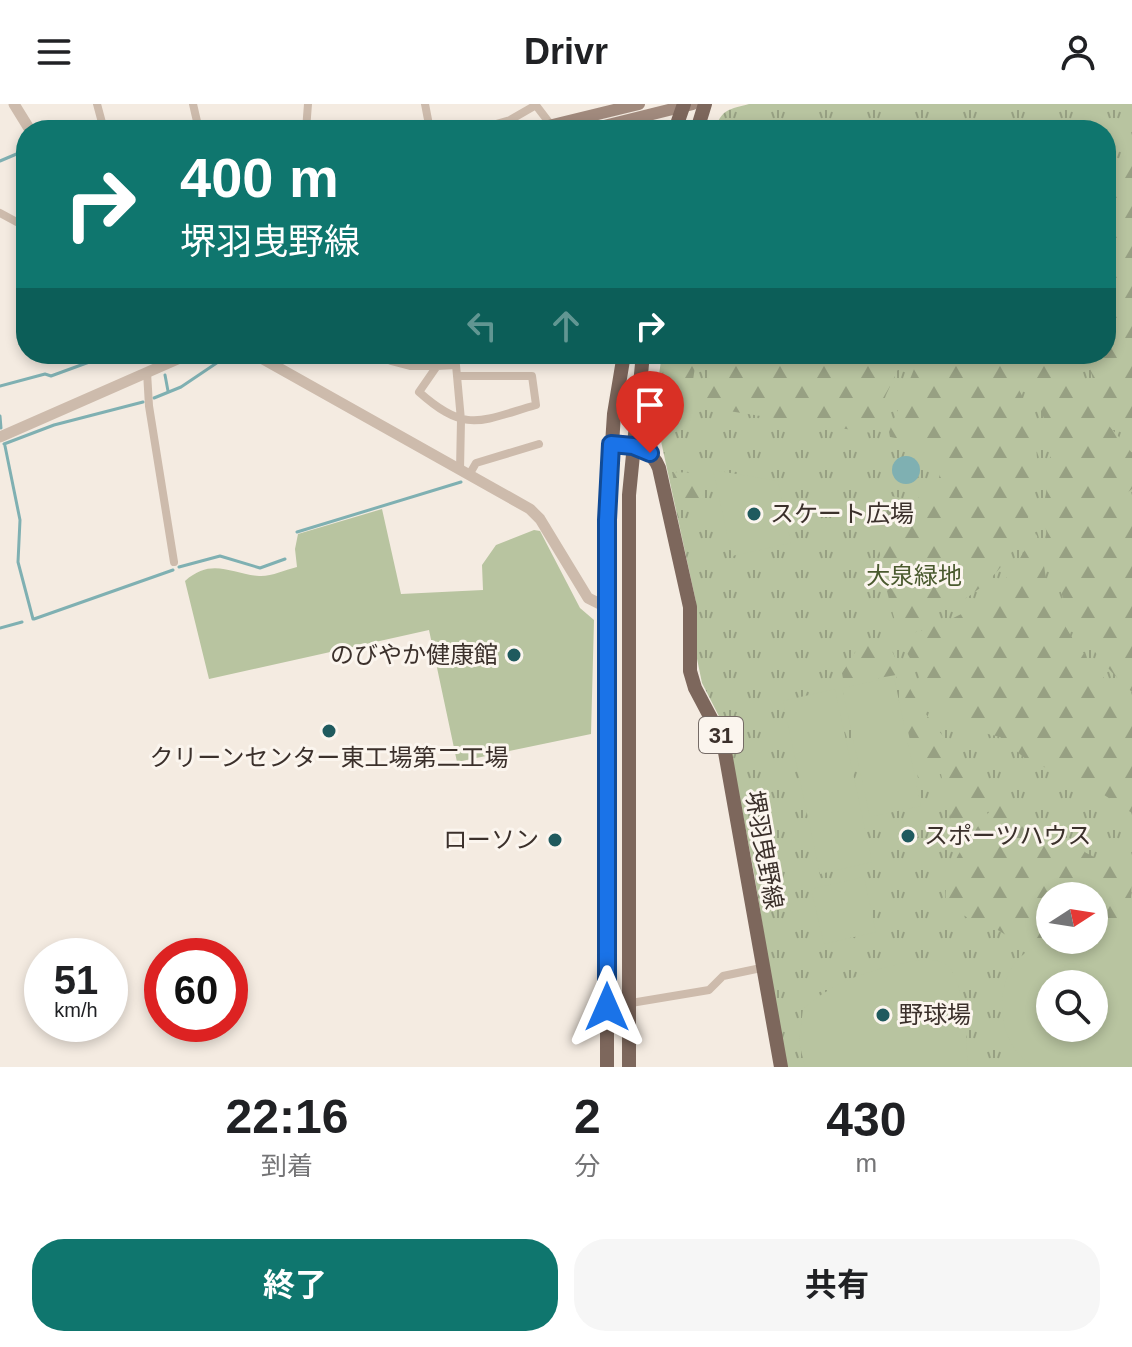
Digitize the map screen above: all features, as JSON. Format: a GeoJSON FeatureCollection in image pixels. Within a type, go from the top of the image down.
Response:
{"type":"FeatureCollection","features":[{"type":"Feature","properties":{"kind":"main road"},"geometry":{"type":"LineString","coordinates":[[582,120],[639,104]]}},
{"type":"Feature","properties":{"kind":"main road"},"geometry":{"type":"LineString","coordinates":[[627,120],[686,105]]}},
{"type":"Feature","properties":{"kind":"main road"},"geometry":{"type":"LineString","coordinates":[[607,1067],[607,520],[611,444],[623,364]]}},
{"type":"Feature","properties":{"kind":"main road"},"geometry":{"type":"LineString","coordinates":[[629,1067],[629,495],[642,364]]}},
{"type":"Feature","properties":{"kind":"main road"},"geometry":{"type":"LineString","coordinates":[[611,444],[633,446]]}},
{"type":"Feature","properties":{"kind":"main road","name":"堺羽曳野線"},"geometry":{"type":"LineString","coordinates":[[633,446],[650,453],[659,468],[690,607],[690,671],[695,688],[723,741],[781,1067]]}},
{"type":"Feature","properties":{"kind":"street"},"geometry":{"type":"LineString","coordinates":[[510,120],[535,105]]}},
{"type":"Feature","properties":{"kind":"street"},"geometry":{"type":"LineString","coordinates":[[0,437],[166,364]]}},
{"type":"Feature","properties":{"kind":"street"},"geometry":{"type":"LineString","coordinates":[[272,364],[530,509],[540,519],[588,598],[608,608]]}},
{"type":"Feature","properties":{"kind":"street"},"geometry":{"type":"LineString","coordinates":[[413,364],[456,365],[464,472]]}},
{"type":"Feature","properties":{"kind":"street"},"geometry":{"type":"LineString","coordinates":[[437,366],[419,392],[442,412],[461,420],[481,420],[536,405],[532,376],[457,376]]}},
{"type":"Feature","properties":{"kind":"street"},"geometry":{"type":"LineString","coordinates":[[147,372],[149,406],[174,562]]}},
{"type":"Feature","properties":{"kind":"street"},"geometry":{"type":"LineString","coordinates":[[464,472],[476,463],[539,444]]}},
{"type":"Feature","properties":{"kind":"street"},"geometry":{"type":"LineString","coordinates":[[607,1007],[709,990],[723,976],[761,968]]}},
{"type":"Feature","properties":{"kind":"green space","name":"大泉緑地"},"geometry":{"type":"Polygon","coordinates":[[[749,104],[1132,104],[1132,1067],[785,1067],[754,873],[727,732],[702,683],[696,654],[696,602],[654,409],[661,364],[1116,364],[1116,120],[719,120],[723,114],[749,104]]]}},
{"type":"Feature","properties":{"kind":"green space"},"geometry":{"type":"Polygon","coordinates":[[[1132,165],[1132,437],[1102,399],[1090,364],[1116,364],[1116,175],[1132,165]]]}},
{"type":"Feature","properties":{"kind":"green space"},"geometry":{"type":"Polygon","coordinates":[[[664,364],[695,364],[689,406],[659,400],[664,364]]]}},
{"type":"Feature","properties":{"kind":"green space"},"geometry":{"type":"Polygon","coordinates":[[[711,364],[900,364],[872,433],[703,407],[711,364]]]}},
{"type":"Feature","properties":{"kind":"green space"},"geometry":{"type":"Polygon","coordinates":[[[916,364],[1001,364],[1014,380],[1028,410],[1035,441],[1037,474],[1032,506],[1021,536],[1003,564],[980,588],[951,607],[897,626],[884,579],[879,542],[880,494],[908,499],[924,496],[937,483],[940,467],[938,458],[926,447],[890,437],[889,432],[916,364]]]}},
{"type":"Feature","properties":{"kind":"green space"},"geometry":{"type":"Polygon","coordinates":[[[1016,364],[1078,364],[1088,398],[1132,453],[1132,489],[1122,497],[1132,523],[1132,692],[1096,654],[1059,587],[1047,537],[1048,436],[1036,399],[1016,364]]]}},
{"type":"Feature","properties":{"kind":"green space","name":"スケート広場"},"geometry":{"type":"Polygon","coordinates":[[[713,470],[778,481],[791,543],[732,556],[713,470]]]}},
{"type":"Feature","properties":{"kind":"green space"},"geometry":{"type":"Polygon","coordinates":[[[672,472],[699,473],[704,502],[680,509],[672,472]]]}},
{"type":"Feature","properties":{"kind":"green space","name":"のびやか健康館"},"geometry":{"type":"Polygon","coordinates":[[[382,509],[401,594],[483,590],[482,565],[496,545],[534,530],[540,531],[580,608],[594,620],[591,734],[457,762],[429,630],[209,679],[185,581],[213,568],[263,576],[297,567],[295,549],[298,534],[382,509]]]}},
{"type":"Feature","properties":{"kind":"green space"},"geometry":{"type":"Polygon","coordinates":[[[1036,534],[1053,600],[1070,634],[1104,678],[1132,704],[1132,813],[1084,782],[1028,761],[1000,737],[972,730],[934,701],[902,644],[901,636],[946,621],[985,599],[1008,576],[1036,534]]]}},
{"type":"Feature","properties":{"kind":"green space"},"geometry":{"type":"Polygon","coordinates":[[[885,638],[925,713],[958,753],[995,789],[957,844],[941,774],[918,778],[896,675],[844,684],[842,673],[863,640],[885,638]]]}},
{"type":"Feature","properties":{"kind":"green space"},"geometry":{"type":"Polygon","coordinates":[[[894,677],[921,806],[870,817],[842,688],[894,677]]]}},
{"type":"Feature","properties":{"kind":"green space"},"geometry":{"type":"Polygon","coordinates":[[[835,689],[872,862],[820,874],[783,701],[835,689]]]}},
{"type":"Feature","properties":{"kind":"green space"},"geometry":{"type":"Polygon","coordinates":[[[1003,795],[1064,840],[1132,874],[1130,926],[1108,927],[1108,882],[1036,882],[1036,948],[1031,950],[996,929],[999,914],[991,922],[979,924],[947,906],[948,877],[973,833],[1003,795]]]}},
{"type":"Feature","properties":{"kind":"green space"},"geometry":{"type":"Polygon","coordinates":[[[864,877],[876,932],[824,944],[811,889],[864,877]]]}},
{"type":"Feature","properties":{"kind":"green space"},"geometry":{"type":"Polygon","coordinates":[[[1108,926],[1132,926],[1132,1065],[1034,1065],[1021,1057],[1005,1029],[1003,995],[1013,965],[1036,947],[1036,954],[1108,954],[1108,926]]]}},
{"type":"Feature","properties":{"kind":"green space","name":"野球場"},"geometry":{"type":"Polygon","coordinates":[[[921,960],[944,963],[955,976],[964,1016],[967,1067],[805,1067],[799,1042],[803,1009],[829,990],[858,976],[921,960]]]}},
{"type":"Feature","properties":{"kind":"water"},"geometry":{"type":"Polygon","coordinates":[[[906,456],[916,460],[920,470],[916,480],[906,484],[896,480],[892,470],[896,460],[906,456]]]}},
{"type":"Feature","properties":{"kind":"waterway"},"geometry":{"type":"LineString","coordinates":[[0,161],[16,154]]}},
{"type":"Feature","properties":{"kind":"waterway"},"geometry":{"type":"LineString","coordinates":[[0,386],[45,374],[51,376],[84,364]]}},
{"type":"Feature","properties":{"kind":"waterway"},"geometry":{"type":"LineString","coordinates":[[154,398],[181,387],[215,364]]}},
{"type":"Feature","properties":{"kind":"waterway"},"geometry":{"type":"LineString","coordinates":[[165,375],[168,391]]}},
{"type":"Feature","properties":{"kind":"waterway"},"geometry":{"type":"LineString","coordinates":[[4,444],[54,425],[143,402]]}},
{"type":"Feature","properties":{"kind":"waterway"},"geometry":{"type":"LineString","coordinates":[[0,416],[1,428]]}},
{"type":"Feature","properties":{"kind":"waterway"},"geometry":{"type":"LineString","coordinates":[[5,446],[20,520],[18,562],[33,619]]}},
{"type":"Feature","properties":{"kind":"waterway"},"geometry":{"type":"LineString","coordinates":[[297,532],[461,482]]}},
{"type":"Feature","properties":{"kind":"waterway"},"geometry":{"type":"LineString","coordinates":[[179,567],[220,556],[260,568],[285,559]]}},
{"type":"Feature","properties":{"kind":"waterway"},"geometry":{"type":"LineString","coordinates":[[34,619],[173,570]]}},
{"type":"Feature","properties":{"kind":"waterway"},"geometry":{"type":"LineString","coordinates":[[0,628],[22,622]]}},
{"type":"Feature","properties":{"kind":"place","name":"スケート広場"},"geometry":{"type":"Point","coordinates":[754,514]}},
{"type":"Feature","properties":{"kind":"place","name":"のびやか健康館"},"geometry":{"type":"Point","coordinates":[514,655]}},
{"type":"Feature","properties":{"kind":"place","name":"クリーンセンター東工場第二工場"},"geometry":{"type":"Point","coordinates":[329,731]}},
{"type":"Feature","properties":{"kind":"place","name":"スポーツハウス"},"geometry":{"type":"Point","coordinates":[908,836]}},
{"type":"Feature","properties":{"kind":"place","name":"ローソン"},"geometry":{"type":"Point","coordinates":[555,840]}},
{"type":"Feature","properties":{"kind":"place","name":"野球場"},"geometry":{"type":"Point","coordinates":[883,1015]}},
{"type":"Feature","properties":{"kind":"route"},"geometry":{"type":"LineString","coordinates":[[607,1007],[607,520],[611,444],[633,446],[650,453]]}}]}
